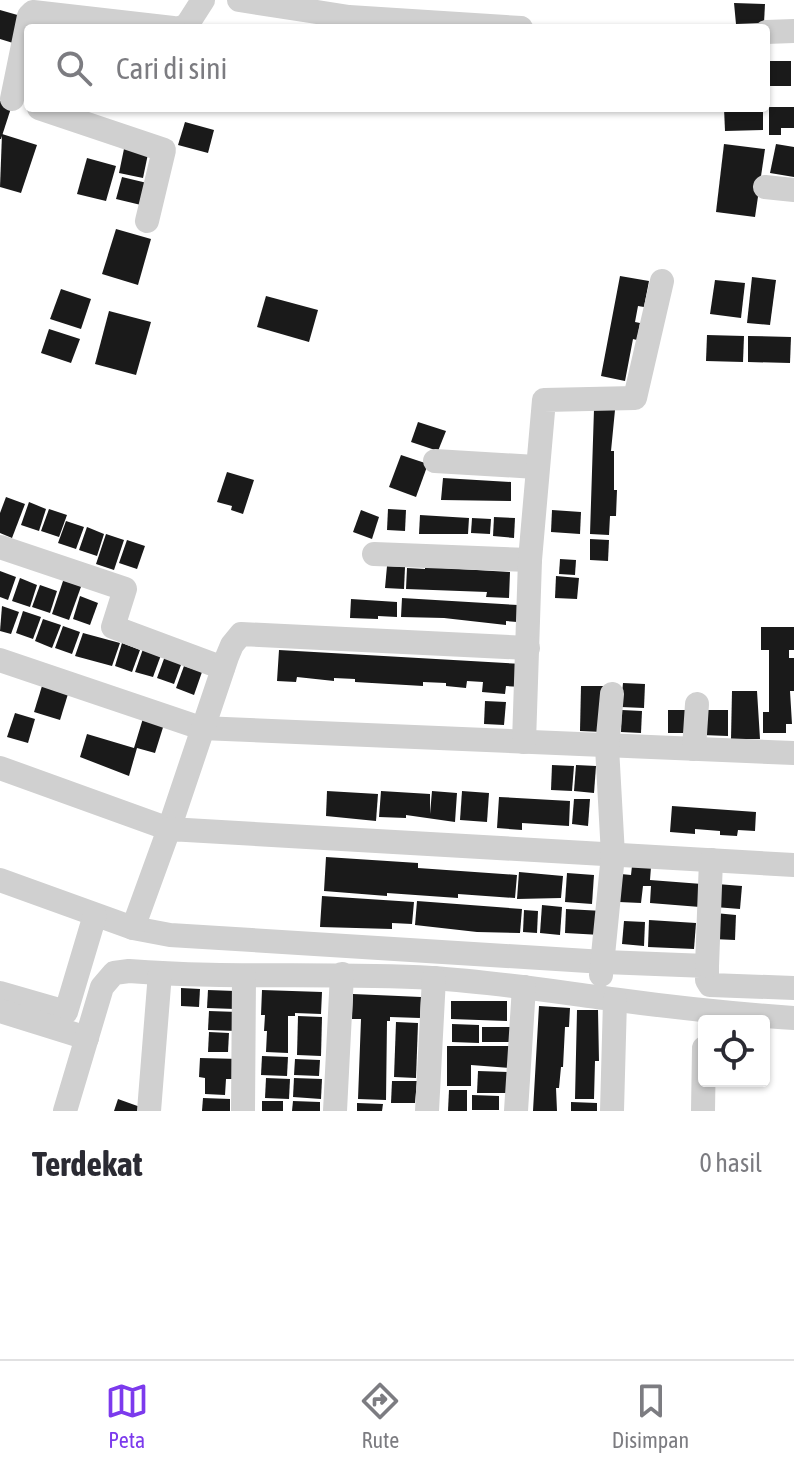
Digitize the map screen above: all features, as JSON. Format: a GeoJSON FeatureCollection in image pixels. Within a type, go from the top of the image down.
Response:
{"type":"FeatureCollection","features":[{"type":"Feature","properties":{"kind":"street"},"geometry":{"type":"LineString","coordinates":[[188,24],[203,0]]}},
{"type":"Feature","properties":{"kind":"street"},"geometry":{"type":"LineString","coordinates":[[239,0],[349,17],[458,24]]}},
{"type":"Feature","properties":{"kind":"street"},"geometry":{"type":"LineString","coordinates":[[27,24],[33,12],[138,24]]}},
{"type":"Feature","properties":{"kind":"street"},"geometry":{"type":"LineString","coordinates":[[770,32],[794,31]]}},
{"type":"Feature","properties":{"kind":"street"},"geometry":{"type":"LineString","coordinates":[[13,99],[24,42]]}},
{"type":"Feature","properties":{"kind":"street"},"geometry":{"type":"LineString","coordinates":[[51,112],[164,150],[147,221]]}},
{"type":"Feature","properties":{"kind":"street"},"geometry":{"type":"LineString","coordinates":[[765,187],[794,190]]}},
{"type":"Feature","properties":{"kind":"street"},"geometry":{"type":"LineString","coordinates":[[524,742],[530,560],[544,400],[635,398],[662,281]]}},
{"type":"Feature","properties":{"kind":"street"},"geometry":{"type":"LineString","coordinates":[[435,461],[536,467]]}},
{"type":"Feature","properties":{"kind":"street"},"geometry":{"type":"LineString","coordinates":[[0,547],[125,589],[113,627],[223,668]]}},
{"type":"Feature","properties":{"kind":"street"},"geometry":{"type":"LineString","coordinates":[[374,554],[530,560]]}},
{"type":"Feature","properties":{"kind":"street"},"geometry":{"type":"LineString","coordinates":[[133,928],[223,668],[232,645],[241,634],[528,648]]}},
{"type":"Feature","properties":{"kind":"street"},"geometry":{"type":"LineString","coordinates":[[0,660],[201,728],[794,753]]}},
{"type":"Feature","properties":{"kind":"street"},"geometry":{"type":"LineString","coordinates":[[612,694],[607,747],[613,855],[604,962],[612,1111]]}},
{"type":"Feature","properties":{"kind":"street"},"geometry":{"type":"LineString","coordinates":[[694,749],[697,704]]}},
{"type":"Feature","properties":{"kind":"street"},"geometry":{"type":"LineString","coordinates":[[0,768],[169,829],[794,865]]}},
{"type":"Feature","properties":{"kind":"street"},"geometry":{"type":"LineString","coordinates":[[711,860],[707,966],[710,985],[794,988]]}},
{"type":"Feature","properties":{"kind":"street"},"geometry":{"type":"LineString","coordinates":[[0,880],[133,928],[170,935],[707,966]]}},
{"type":"Feature","properties":{"kind":"street"},"geometry":{"type":"LineString","coordinates":[[0,993],[66,1012],[95,915]]}},
{"type":"Feature","properties":{"kind":"street"},"geometry":{"type":"LineString","coordinates":[[65,1111],[102,987],[114,973],[129,971],[244,977],[342,974],[434,978],[606,998],[699,1015]]}},
{"type":"Feature","properties":{"kind":"street"},"geometry":{"type":"LineString","coordinates":[[149,1111],[160,973]]}},
{"type":"Feature","properties":{"kind":"street"},"geometry":{"type":"LineString","coordinates":[[335,1111],[342,974]]}},
{"type":"Feature","properties":{"kind":"street"},"geometry":{"type":"LineString","coordinates":[[243,1111],[244,977]]}},
{"type":"Feature","properties":{"kind":"street"},"geometry":{"type":"LineString","coordinates":[[427,1111],[434,978]]}},
{"type":"Feature","properties":{"kind":"street"},"geometry":{"type":"LineString","coordinates":[[516,1111],[524,987]]}},
{"type":"Feature","properties":{"kind":"street"},"geometry":{"type":"LineString","coordinates":[[0,1011],[87,1038]]}},
{"type":"Feature","properties":{"kind":"street"},"geometry":{"type":"LineString","coordinates":[[770,1017],[794,1018]]}},
{"type":"Feature","properties":{"kind":"street"},"geometry":{"type":"LineString","coordinates":[[703,1087],[703,1111]]}},
{"type":"Feature","properties":{"kind":"building"},"geometry":{"type":"Polygon","coordinates":[[[734,3],[765,4],[764,23],[736,24],[734,3]]]}},
{"type":"Feature","properties":{"kind":"building"},"geometry":{"type":"Polygon","coordinates":[[[0,10],[21,16],[13,43],[0,39],[0,10]]]}},
{"type":"Feature","properties":{"kind":"building"},"geometry":{"type":"Polygon","coordinates":[[[770,61],[791,61],[791,86],[770,86],[770,61]]]}},
{"type":"Feature","properties":{"kind":"building"},"geometry":{"type":"Polygon","coordinates":[[[0,101],[12,105],[1,139],[0,139],[0,101]]]}},
{"type":"Feature","properties":{"kind":"building"},"geometry":{"type":"Polygon","coordinates":[[[770,107],[794,107],[794,128],[781,128],[781,135],[769,135],[770,107]]]}},
{"type":"Feature","properties":{"kind":"building"},"geometry":{"type":"Polygon","coordinates":[[[724,112],[763,112],[763,130],[725,131],[724,112]]]}},
{"type":"Feature","properties":{"kind":"building"},"geometry":{"type":"Polygon","coordinates":[[[185,122],[214,130],[208,153],[178,145],[185,122]]]}},
{"type":"Feature","properties":{"kind":"building"},"geometry":{"type":"Polygon","coordinates":[[[2,134],[37,145],[21,193],[0,187],[2,134]]]}},
{"type":"Feature","properties":{"kind":"building"},"geometry":{"type":"Polygon","coordinates":[[[125,144],[149,149],[143,178],[119,173],[125,144]]]}},
{"type":"Feature","properties":{"kind":"building"},"geometry":{"type":"Polygon","coordinates":[[[724,144],[765,149],[755,217],[716,212],[724,144]]]}},
{"type":"Feature","properties":{"kind":"building"},"geometry":{"type":"Polygon","coordinates":[[[776,144],[794,147],[794,177],[770,173],[776,144]]]}},
{"type":"Feature","properties":{"kind":"building"},"geometry":{"type":"Polygon","coordinates":[[[87,158],[116,166],[106,201],[77,194],[87,158]]]}},
{"type":"Feature","properties":{"kind":"building"},"geometry":{"type":"Polygon","coordinates":[[[122,177],[147,183],[141,205],[116,199],[122,177]]]}},
{"type":"Feature","properties":{"kind":"building"},"geometry":{"type":"Polygon","coordinates":[[[116,229],[151,239],[138,285],[102,274],[116,229]]]}},
{"type":"Feature","properties":{"kind":"building"},"geometry":{"type":"Polygon","coordinates":[[[620,276],[649,281],[644,307],[638,306],[635,322],[640,323],[637,340],[633,339],[625,381],[601,376],[620,276]]]}},
{"type":"Feature","properties":{"kind":"building"},"geometry":{"type":"Polygon","coordinates":[[[752,277],[776,280],[770,325],[747,323],[752,277]]]}},
{"type":"Feature","properties":{"kind":"building"},"geometry":{"type":"Polygon","coordinates":[[[715,280],[745,283],[741,318],[710,314],[715,280]]]}},
{"type":"Feature","properties":{"kind":"building"},"geometry":{"type":"Polygon","coordinates":[[[61,289],[91,299],[81,329],[50,319],[61,289]]]}},
{"type":"Feature","properties":{"kind":"building"},"geometry":{"type":"Polygon","coordinates":[[[266,296],[318,310],[309,342],[257,327],[266,296]]]}},
{"type":"Feature","properties":{"kind":"building"},"geometry":{"type":"Polygon","coordinates":[[[109,311],[151,322],[136,375],[95,364],[109,311]]]}},
{"type":"Feature","properties":{"kind":"building"},"geometry":{"type":"Polygon","coordinates":[[[49,329],[80,339],[71,363],[41,353],[49,329]]]}},
{"type":"Feature","properties":{"kind":"building"},"geometry":{"type":"Polygon","coordinates":[[[707,335],[744,336],[743,362],[706,361],[707,335]]]}},
{"type":"Feature","properties":{"kind":"building"},"geometry":{"type":"Polygon","coordinates":[[[748,336],[791,337],[790,363],[748,362],[748,336]]]}},
{"type":"Feature","properties":{"kind":"building"},"geometry":{"type":"Polygon","coordinates":[[[594,409],[615,410],[611,451],[614,451],[614,490],[617,490],[616,516],[610,516],[609,535],[590,534],[594,409]]]}},
{"type":"Feature","properties":{"kind":"building"},"geometry":{"type":"Polygon","coordinates":[[[418,422],[446,431],[438,451],[411,442],[418,422]]]}},
{"type":"Feature","properties":{"kind":"building"},"geometry":{"type":"Polygon","coordinates":[[[401,455],[428,464],[416,497],[389,487],[401,455]]]}},
{"type":"Feature","properties":{"kind":"building"},"geometry":{"type":"Polygon","coordinates":[[[227,472],[254,480],[243,514],[231,510],[232,506],[217,502],[227,472]]]}},
{"type":"Feature","properties":{"kind":"building"},"geometry":{"type":"Polygon","coordinates":[[[443,478],[511,482],[511,501],[441,500],[443,478]]]}},
{"type":"Feature","properties":{"kind":"building"},"geometry":{"type":"Polygon","coordinates":[[[6,497],[25,504],[12,538],[0,533],[0,513],[6,497]]]}},
{"type":"Feature","properties":{"kind":"building"},"geometry":{"type":"Polygon","coordinates":[[[29,502],[46,509],[39,531],[21,525],[29,502]]]}},
{"type":"Feature","properties":{"kind":"building"},"geometry":{"type":"Polygon","coordinates":[[[49,509],[67,515],[59,537],[41,531],[49,509]]]}},
{"type":"Feature","properties":{"kind":"building"},"geometry":{"type":"Polygon","coordinates":[[[388,509],[406,510],[405,531],[387,530],[388,509]]]}},
{"type":"Feature","properties":{"kind":"building"},"geometry":{"type":"Polygon","coordinates":[[[361,510],[379,517],[372,539],[353,532],[361,510]]]}},
{"type":"Feature","properties":{"kind":"building"},"geometry":{"type":"Polygon","coordinates":[[[552,510],[581,512],[580,534],[551,532],[552,510]]]}},
{"type":"Feature","properties":{"kind":"building"},"geometry":{"type":"Polygon","coordinates":[[[420,515],[469,518],[468,534],[419,534],[420,515]]]}},
{"type":"Feature","properties":{"kind":"building"},"geometry":{"type":"Polygon","coordinates":[[[494,517],[515,518],[514,538],[493,536],[494,517]]]}},
{"type":"Feature","properties":{"kind":"building"},"geometry":{"type":"Polygon","coordinates":[[[472,518],[491,519],[490,534],[471,533],[472,518]]]}},
{"type":"Feature","properties":{"kind":"building"},"geometry":{"type":"Polygon","coordinates":[[[66,521],[84,527],[76,549],[58,543],[66,521]]]}},
{"type":"Feature","properties":{"kind":"building"},"geometry":{"type":"Polygon","coordinates":[[[87,527],[104,534],[97,556],[79,550],[87,527]]]}},
{"type":"Feature","properties":{"kind":"building"},"geometry":{"type":"Polygon","coordinates":[[[106,534],[124,540],[114,570],[96,564],[106,534]]]}},
{"type":"Feature","properties":{"kind":"building"},"geometry":{"type":"Polygon","coordinates":[[[590,539],[609,540],[608,561],[590,560],[590,539]]]}},
{"type":"Feature","properties":{"kind":"building"},"geometry":{"type":"Polygon","coordinates":[[[127,540],[145,546],[137,569],[119,563],[127,540]]]}},
{"type":"Feature","properties":{"kind":"building"},"geometry":{"type":"Polygon","coordinates":[[[560,559],[576,560],[575,575],[559,574],[560,559]]]}},
{"type":"Feature","properties":{"kind":"building"},"geometry":{"type":"Polygon","coordinates":[[[387,566],[405,567],[404,589],[385,588],[387,566]]]}},
{"type":"Feature","properties":{"kind":"building"},"geometry":{"type":"Polygon","coordinates":[[[407,568],[510,572],[509,598],[486,597],[487,592],[406,589],[407,568]]]}},
{"type":"Feature","properties":{"kind":"building"},"geometry":{"type":"Polygon","coordinates":[[[0,571],[16,577],[8,600],[0,597],[0,571]]]}},
{"type":"Feature","properties":{"kind":"building"},"geometry":{"type":"Polygon","coordinates":[[[556,576],[579,578],[577,599],[555,598],[556,576]]]}},
{"type":"Feature","properties":{"kind":"building"},"geometry":{"type":"Polygon","coordinates":[[[20,578],[37,585],[30,607],[12,601],[20,578]]]}},
{"type":"Feature","properties":{"kind":"building"},"geometry":{"type":"Polygon","coordinates":[[[64,578],[82,584],[69,620],[52,614],[64,578]]]}},
{"type":"Feature","properties":{"kind":"building"},"geometry":{"type":"Polygon","coordinates":[[[40,585],[57,591],[50,613],[32,607],[40,585]]]}},
{"type":"Feature","properties":{"kind":"building"},"geometry":{"type":"Polygon","coordinates":[[[80,596],[98,603],[90,625],[73,619],[80,596]]]}},
{"type":"Feature","properties":{"kind":"building"},"geometry":{"type":"Polygon","coordinates":[[[402,598],[518,605],[517,622],[506,621],[506,625],[401,617],[402,598]]]}},
{"type":"Feature","properties":{"kind":"building"},"geometry":{"type":"Polygon","coordinates":[[[351,599],[397,602],[397,617],[350,618],[351,599]]]}},
{"type":"Feature","properties":{"kind":"building"},"geometry":{"type":"Polygon","coordinates":[[[2,606],[19,612],[11,634],[0,631],[2,606]]]}},
{"type":"Feature","properties":{"kind":"building"},"geometry":{"type":"Polygon","coordinates":[[[23,611],[41,617],[33,639],[16,633],[23,611]]]}},
{"type":"Feature","properties":{"kind":"building"},"geometry":{"type":"Polygon","coordinates":[[[43,619],[61,625],[52,648],[35,641],[43,619]]]}},
{"type":"Feature","properties":{"kind":"building"},"geometry":{"type":"Polygon","coordinates":[[[63,626],[80,632],[72,654],[55,648],[63,626]]]}},
{"type":"Feature","properties":{"kind":"building"},"geometry":{"type":"Polygon","coordinates":[[[761,627],[794,627],[794,650],[789,650],[789,658],[794,658],[794,691],[790,691],[792,724],[786,724],[786,733],[763,733],[763,712],[769,712],[769,650],[761,650],[761,627]]]}},
{"type":"Feature","properties":{"kind":"building"},"geometry":{"type":"Polygon","coordinates":[[[83,633],[120,643],[112,666],[75,656],[83,633]]]}},
{"type":"Feature","properties":{"kind":"building"},"geometry":{"type":"Polygon","coordinates":[[[122,643],[140,650],[132,672],[115,666],[122,643]]]}},
{"type":"Feature","properties":{"kind":"building"},"geometry":{"type":"Polygon","coordinates":[[[143,649],[161,655],[153,677],[135,672],[143,649]]]}},
{"type":"Feature","properties":{"kind":"building"},"geometry":{"type":"Polygon","coordinates":[[[279,650],[523,664],[522,687],[506,686],[505,694],[482,692],[483,682],[467,681],[466,688],[446,686],[446,683],[423,682],[423,686],[334,678],[334,681],[297,677],[296,682],[277,681],[279,650]]]}},
{"type":"Feature","properties":{"kind":"building"},"geometry":{"type":"Polygon","coordinates":[[[165,656],[182,662],[174,684],[157,678],[165,656]]]}},
{"type":"Feature","properties":{"kind":"building"},"geometry":{"type":"Polygon","coordinates":[[[184,666],[202,672],[194,695],[176,688],[184,666]]]}},
{"type":"Feature","properties":{"kind":"building"},"geometry":{"type":"Polygon","coordinates":[[[623,683],[645,684],[644,708],[621,707],[623,683]]]}},
{"type":"Feature","properties":{"kind":"building"},"geometry":{"type":"Polygon","coordinates":[[[42,686],[68,694],[60,720],[34,712],[42,686]]]}},
{"type":"Feature","properties":{"kind":"building"},"geometry":{"type":"Polygon","coordinates":[[[581,686],[606,686],[603,732],[580,731],[581,686]]]}},
{"type":"Feature","properties":{"kind":"building"},"geometry":{"type":"Polygon","coordinates":[[[732,691],[757,691],[760,739],[731,739],[732,691]]]}},
{"type":"Feature","properties":{"kind":"building"},"geometry":{"type":"Polygon","coordinates":[[[485,701],[506,702],[504,725],[484,724],[485,701]]]}},
{"type":"Feature","properties":{"kind":"building"},"geometry":{"type":"Polygon","coordinates":[[[622,710],[642,711],[641,733],[621,732],[622,710]]]}},
{"type":"Feature","properties":{"kind":"building"},"geometry":{"type":"Polygon","coordinates":[[[668,710],[688,710],[688,733],[668,733],[668,710]]]}},
{"type":"Feature","properties":{"kind":"building"},"geometry":{"type":"Polygon","coordinates":[[[702,710],[728,710],[728,736],[702,735],[702,710]]]}},
{"type":"Feature","properties":{"kind":"building"},"geometry":{"type":"Polygon","coordinates":[[[15,713],[35,719],[28,743],[7,737],[15,713]]]}},
{"type":"Feature","properties":{"kind":"building"},"geometry":{"type":"Polygon","coordinates":[[[144,715],[165,721],[155,753],[137,748],[129,776],[80,757],[87,734],[134,748],[144,715]]]}},
{"type":"Feature","properties":{"kind":"building"},"geometry":{"type":"Polygon","coordinates":[[[552,765],[574,766],[572,791],[551,790],[552,765]]]}},
{"type":"Feature","properties":{"kind":"building"},"geometry":{"type":"Polygon","coordinates":[[[576,765],[596,766],[594,793],[574,791],[576,765]]]}},
{"type":"Feature","properties":{"kind":"building"},"geometry":{"type":"Polygon","coordinates":[[[327,791],[378,794],[376,821],[326,816],[327,791]]]}},
{"type":"Feature","properties":{"kind":"building"},"geometry":{"type":"Polygon","coordinates":[[[381,791],[430,794],[430,814],[432,791],[457,793],[455,822],[406,815],[406,818],[379,817],[381,791]]]}},
{"type":"Feature","properties":{"kind":"building"},"geometry":{"type":"Polygon","coordinates":[[[462,791],[489,793],[487,822],[460,820],[462,791]]]}},
{"type":"Feature","properties":{"kind":"building"},"geometry":{"type":"Polygon","coordinates":[[[499,797],[570,801],[569,826],[522,823],[522,830],[497,828],[499,797]]]}},
{"type":"Feature","properties":{"kind":"building"},"geometry":{"type":"Polygon","coordinates":[[[574,799],[590,799],[588,826],[572,824],[574,799]]]}},
{"type":"Feature","properties":{"kind":"building"},"geometry":{"type":"Polygon","coordinates":[[[672,806],[756,812],[755,831],[738,830],[737,836],[695,829],[695,834],[670,832],[672,806]]]}},
{"type":"Feature","properties":{"kind":"building"},"geometry":{"type":"Polygon","coordinates":[[[326,857],[418,863],[418,868],[517,875],[515,898],[458,894],[458,898],[387,893],[387,896],[324,891],[326,857]]]}},
{"type":"Feature","properties":{"kind":"building"},"geometry":{"type":"Polygon","coordinates":[[[632,866],[651,867],[650,880],[702,884],[700,907],[650,903],[651,886],[643,886],[641,903],[619,902],[621,874],[631,875],[632,866]]]}},
{"type":"Feature","properties":{"kind":"building"},"geometry":{"type":"Polygon","coordinates":[[[519,872],[563,876],[561,898],[517,899],[519,872]]]}},
{"type":"Feature","properties":{"kind":"building"},"geometry":{"type":"Polygon","coordinates":[[[567,873],[594,875],[592,904],[565,902],[567,873]]]}},
{"type":"Feature","properties":{"kind":"building"},"geometry":{"type":"Polygon","coordinates":[[[717,884],[742,886],[740,909],[715,907],[717,884]]]}},
{"type":"Feature","properties":{"kind":"building"},"geometry":{"type":"Polygon","coordinates":[[[322,896],[414,902],[412,924],[392,923],[392,929],[320,927],[322,896]]]}},
{"type":"Feature","properties":{"kind":"building"},"geometry":{"type":"Polygon","coordinates":[[[417,901],[522,909],[520,933],[415,925],[417,901]]]}},
{"type":"Feature","properties":{"kind":"building"},"geometry":{"type":"Polygon","coordinates":[[[542,905],[562,907],[560,935],[540,933],[542,905]]]}},
{"type":"Feature","properties":{"kind":"building"},"geometry":{"type":"Polygon","coordinates":[[[566,909],[603,911],[601,935],[565,933],[566,909]]]}},
{"type":"Feature","properties":{"kind":"building"},"geometry":{"type":"Polygon","coordinates":[[[524,910],[538,911],[537,933],[523,932],[524,910]]]}},
{"type":"Feature","properties":{"kind":"building"},"geometry":{"type":"Polygon","coordinates":[[[715,913],[736,915],[735,940],[713,939],[715,913]]]}},
{"type":"Feature","properties":{"kind":"building"},"geometry":{"type":"Polygon","coordinates":[[[649,920],[696,923],[694,949],[648,947],[649,920]]]}},
{"type":"Feature","properties":{"kind":"building"},"geometry":{"type":"Polygon","coordinates":[[[624,921],[645,922],[644,946],[622,944],[624,921]]]}},
{"type":"Feature","properties":{"kind":"building"},"geometry":{"type":"Polygon","coordinates":[[[181,988],[200,989],[199,1007],[181,1006],[181,988]]]}},
{"type":"Feature","properties":{"kind":"building"},"geometry":{"type":"Polygon","coordinates":[[[208,990],[235,991],[235,1009],[207,1008],[208,990]]]}},
{"type":"Feature","properties":{"kind":"building"},"geometry":{"type":"Polygon","coordinates":[[[262,990],[322,992],[321,1014],[295,1013],[295,1016],[288,1016],[288,1053],[266,1052],[265,1015],[261,1015],[262,990]]]}},
{"type":"Feature","properties":{"kind":"building"},"geometry":{"type":"Polygon","coordinates":[[[353,994],[421,997],[420,1018],[390,1017],[387,1021],[386,1100],[358,1099],[361,1019],[352,1019],[353,994]]]}},
{"type":"Feature","properties":{"kind":"building"},"geometry":{"type":"Polygon","coordinates":[[[451,1001],[507,1001],[507,1021],[451,1019],[451,1001]]]}},
{"type":"Feature","properties":{"kind":"building"},"geometry":{"type":"Polygon","coordinates":[[[539,1006],[570,1008],[569,1027],[565,1027],[563,1067],[559,1088],[556,1088],[557,1111],[533,1111],[539,1006]]]}},
{"type":"Feature","properties":{"kind":"building"},"geometry":{"type":"Polygon","coordinates":[[[577,1010],[598,1010],[599,1061],[595,1061],[594,1099],[575,1099],[577,1010]]]}},
{"type":"Feature","properties":{"kind":"building"},"geometry":{"type":"Polygon","coordinates":[[[209,1011],[238,1012],[237,1031],[208,1030],[209,1011]]]}},
{"type":"Feature","properties":{"kind":"building"},"geometry":{"type":"Polygon","coordinates":[[[298,1016],[322,1017],[321,1056],[297,1055],[298,1016]]]}},
{"type":"Feature","properties":{"kind":"building"},"geometry":{"type":"Polygon","coordinates":[[[396,1022],[418,1023],[416,1078],[394,1077],[396,1022]]]}},
{"type":"Feature","properties":{"kind":"building"},"geometry":{"type":"Polygon","coordinates":[[[452,1024],[479,1025],[479,1043],[452,1042],[452,1024]]]}},
{"type":"Feature","properties":{"kind":"building"},"geometry":{"type":"Polygon","coordinates":[[[482,1027],[511,1027],[511,1042],[482,1042],[482,1027]]]}},
{"type":"Feature","properties":{"kind":"building"},"geometry":{"type":"Polygon","coordinates":[[[209,1032],[229,1033],[228,1052],[208,1052],[209,1032]]]}},
{"type":"Feature","properties":{"kind":"building"},"geometry":{"type":"Polygon","coordinates":[[[447,1046],[511,1046],[511,1068],[471,1065],[471,1086],[447,1086],[447,1046]]]}},
{"type":"Feature","properties":{"kind":"building"},"geometry":{"type":"Polygon","coordinates":[[[262,1056],[288,1057],[287,1076],[261,1075],[262,1056]]]}},
{"type":"Feature","properties":{"kind":"building"},"geometry":{"type":"Polygon","coordinates":[[[200,1058],[240,1059],[239,1079],[226,1079],[225,1095],[205,1094],[205,1078],[199,1077],[200,1058]]]}},
{"type":"Feature","properties":{"kind":"building"},"geometry":{"type":"Polygon","coordinates":[[[295,1059],[320,1060],[319,1076],[294,1075],[295,1059]]]}},
{"type":"Feature","properties":{"kind":"building"},"geometry":{"type":"Polygon","coordinates":[[[478,1071],[508,1072],[508,1093],[477,1093],[478,1071]]]}},
{"type":"Feature","properties":{"kind":"building"},"geometry":{"type":"Polygon","coordinates":[[[266,1078],[290,1079],[289,1099],[265,1098],[266,1078]]]}},
{"type":"Feature","properties":{"kind":"building"},"geometry":{"type":"Polygon","coordinates":[[[294,1078],[322,1079],[321,1099],[293,1097],[294,1078]]]}},
{"type":"Feature","properties":{"kind":"building"},"geometry":{"type":"Polygon","coordinates":[[[392,1081],[417,1081],[415,1103],[391,1103],[392,1081]]]}},
{"type":"Feature","properties":{"kind":"building"},"geometry":{"type":"Polygon","coordinates":[[[449,1090],[467,1090],[467,1111],[448,1111],[449,1090]]]}},
{"type":"Feature","properties":{"kind":"building"},"geometry":{"type":"Polygon","coordinates":[[[472,1095],[499,1096],[499,1110],[472,1110],[472,1095]]]}},
{"type":"Feature","properties":{"kind":"building"},"geometry":{"type":"Polygon","coordinates":[[[203,1098],[230,1099],[230,1111],[202,1111],[203,1098]]]}},
{"type":"Feature","properties":{"kind":"building"},"geometry":{"type":"Polygon","coordinates":[[[118,1099],[143,1108],[142,1111],[114,1111],[118,1099]]]}},
{"type":"Feature","properties":{"kind":"building"},"geometry":{"type":"Polygon","coordinates":[[[262,1101],[283,1101],[283,1111],[262,1111],[262,1101]]]}},
{"type":"Feature","properties":{"kind":"building"},"geometry":{"type":"Polygon","coordinates":[[[293,1101],[320,1102],[320,1111],[292,1111],[293,1101]]]}},
{"type":"Feature","properties":{"kind":"building"},"geometry":{"type":"Polygon","coordinates":[[[571,1102],[597,1103],[597,1111],[571,1111],[571,1102]]]}},
{"type":"Feature","properties":{"kind":"building"},"geometry":{"type":"Polygon","coordinates":[[[357,1103],[383,1104],[382,1111],[357,1111],[357,1103]]]}}]}
